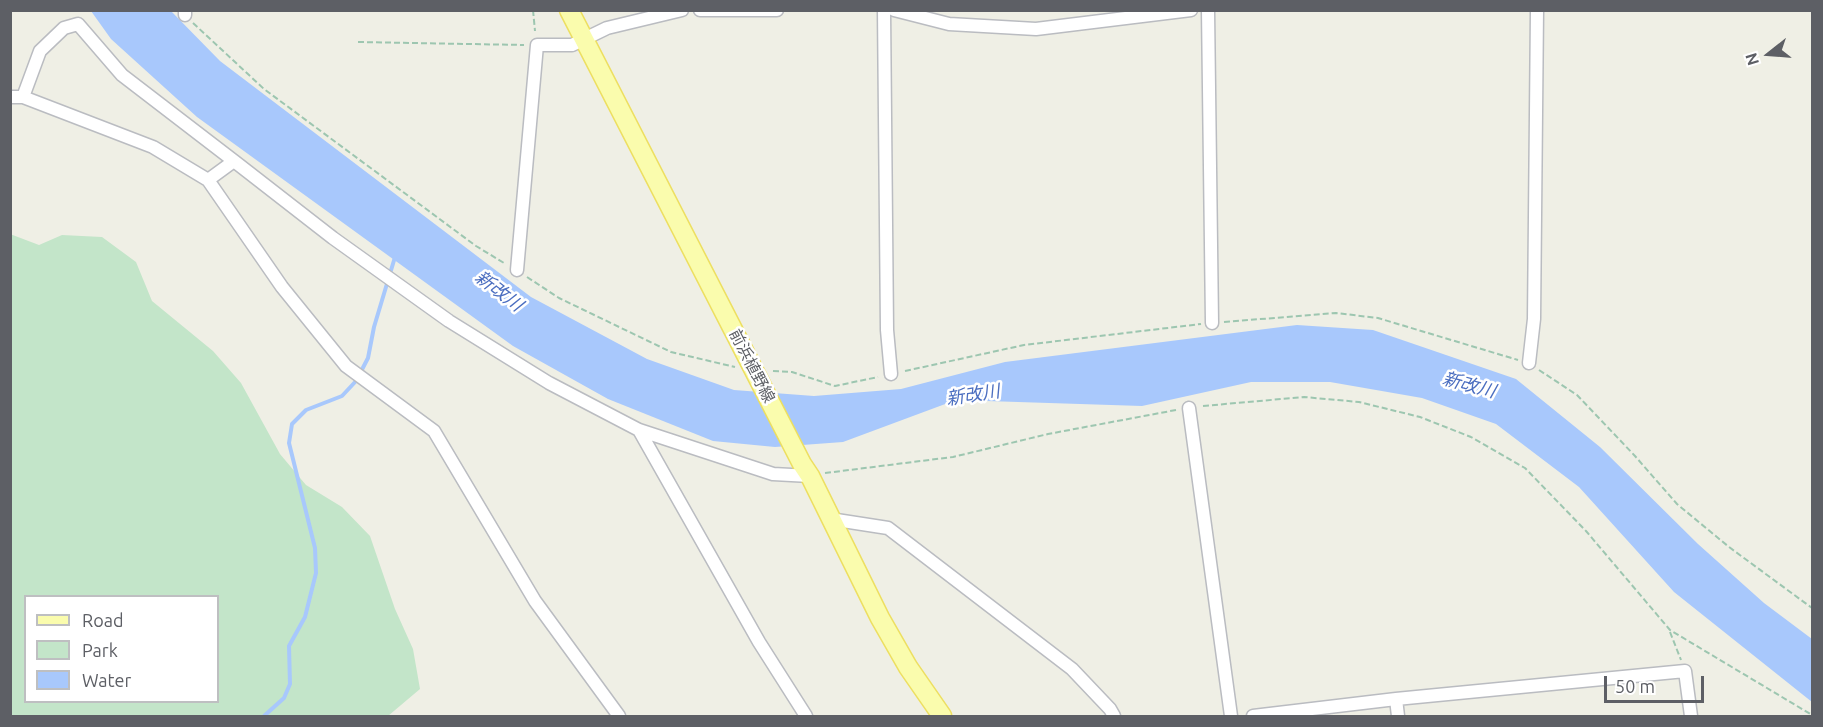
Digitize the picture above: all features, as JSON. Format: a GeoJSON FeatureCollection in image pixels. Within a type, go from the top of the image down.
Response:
{"type":"FeatureCollection","features":[{"type":"Feature","properties":{"kind":"main road","name":"前浜植野線"},"geometry":{"type":"LineString","coordinates":[[569,10],[880,618],[908,667],[942,717]]}},
{"type":"Feature","properties":{"kind":"street"},"geometry":{"type":"LineString","coordinates":[[517,270],[537,45],[572,45],[584,42],[607,28],[682,10]]}},
{"type":"Feature","properties":{"kind":"street"},"geometry":{"type":"LineString","coordinates":[[700,10],[777,10]]}},
{"type":"Feature","properties":{"kind":"street"},"geometry":{"type":"LineString","coordinates":[[884,10],[887,330],[891,374]]}},
{"type":"Feature","properties":{"kind":"street"},"geometry":{"type":"LineString","coordinates":[[894,10],[949,24],[983,28],[1036,29],[1191,10]]}},
{"type":"Feature","properties":{"kind":"street"},"geometry":{"type":"LineString","coordinates":[[1208,10],[1212,323]]}},
{"type":"Feature","properties":{"kind":"street"},"geometry":{"type":"LineString","coordinates":[[1529,363],[1534,319],[1537,10]]}},
{"type":"Feature","properties":{"kind":"street"},"geometry":{"type":"LineString","coordinates":[[619,717],[535,601],[434,430],[346,366],[282,287],[208,180],[153,147],[17,97],[40,51],[64,28],[78,24],[122,75],[333,238],[449,321],[549,383],[639,429],[773,474],[806,470]]}},
{"type":"Feature","properties":{"kind":"street"},"geometry":{"type":"LineString","coordinates":[[208,180],[234,161]]}},
{"type":"Feature","properties":{"kind":"street"},"geometry":{"type":"LineString","coordinates":[[1189,408],[1230,717]]}},
{"type":"Feature","properties":{"kind":"street"},"geometry":{"type":"LineString","coordinates":[[639,429],[759,642],[806,717]]}},
{"type":"Feature","properties":{"kind":"street"},"geometry":{"type":"LineString","coordinates":[[830,519],[888,528],[1072,669],[1110,709],[1114,717]]}},
{"type":"Feature","properties":{"kind":"street"},"geometry":{"type":"LineString","coordinates":[[1253,717],[1396,699],[1685,671],[1691,717]]}},
{"type":"Feature","properties":{"kind":"street"},"geometry":{"type":"LineString","coordinates":[[1396,699],[1398,717]]}},
{"type":"Feature","properties":{"kind":"path"},"geometry":{"type":"LineString","coordinates":[[358,42],[537,45],[533,10]]}},
{"type":"Feature","properties":{"kind":"path"},"geometry":{"type":"LineString","coordinates":[[185,13],[264,89],[476,246],[559,298],[670,352],[757,374],[792,372],[835,386],[1024,345],[1262,317],[1336,313],[1367,316],[1529,363],[1577,395],[1677,504],[1729,547],[1812,608]]}},
{"type":"Feature","properties":{"kind":"path"},"geometry":{"type":"LineString","coordinates":[[806,470],[953,457],[1048,434],[1237,401],[1304,397],[1348,401],[1420,417],[1471,437],[1525,468],[1586,531],[1670,630],[1812,715]]}},
{"type":"Feature","properties":{"kind":"path"},"geometry":{"type":"LineString","coordinates":[[1670,630],[1685,671]]}},
{"type":"Feature","properties":{"kind":"green space"},"geometry":{"type":"Polygon","coordinates":[[[10,234],[39,245],[62,235],[102,237],[136,262],[152,301],[213,351],[241,383],[280,454],[306,485],[342,507],[370,536],[395,609],[413,649],[420,689],[388,716],[11,716],[10,234]]]}},
{"type":"Feature","properties":{"kind":"water","name":"新改川"},"geometry":{"type":"Polygon","coordinates":[[[91,11],[171,11],[220,61],[531,297],[647,359],[734,390],[814,396],[901,389],[1005,362],[1297,325],[1373,330],[1516,379],[1600,447],[1698,544],[1764,603],[1812,639],[1812,702],[1674,592],[1579,487],[1496,424],[1422,398],[1330,382],[1251,382],[1142,406],[956,400],[843,442],[775,447],[713,441],[608,399],[513,346],[197,117],[111,39],[91,11]]]}},
{"type":"Feature","properties":{"kind":"waterway"},"geometry":{"type":"LineString","coordinates":[[264,716],[284,698],[290,684],[289,646],[305,617],[316,573],[315,548],[289,443],[292,424],[306,410],[342,396],[356,381],[368,358],[374,327],[395,257]]}}]}
